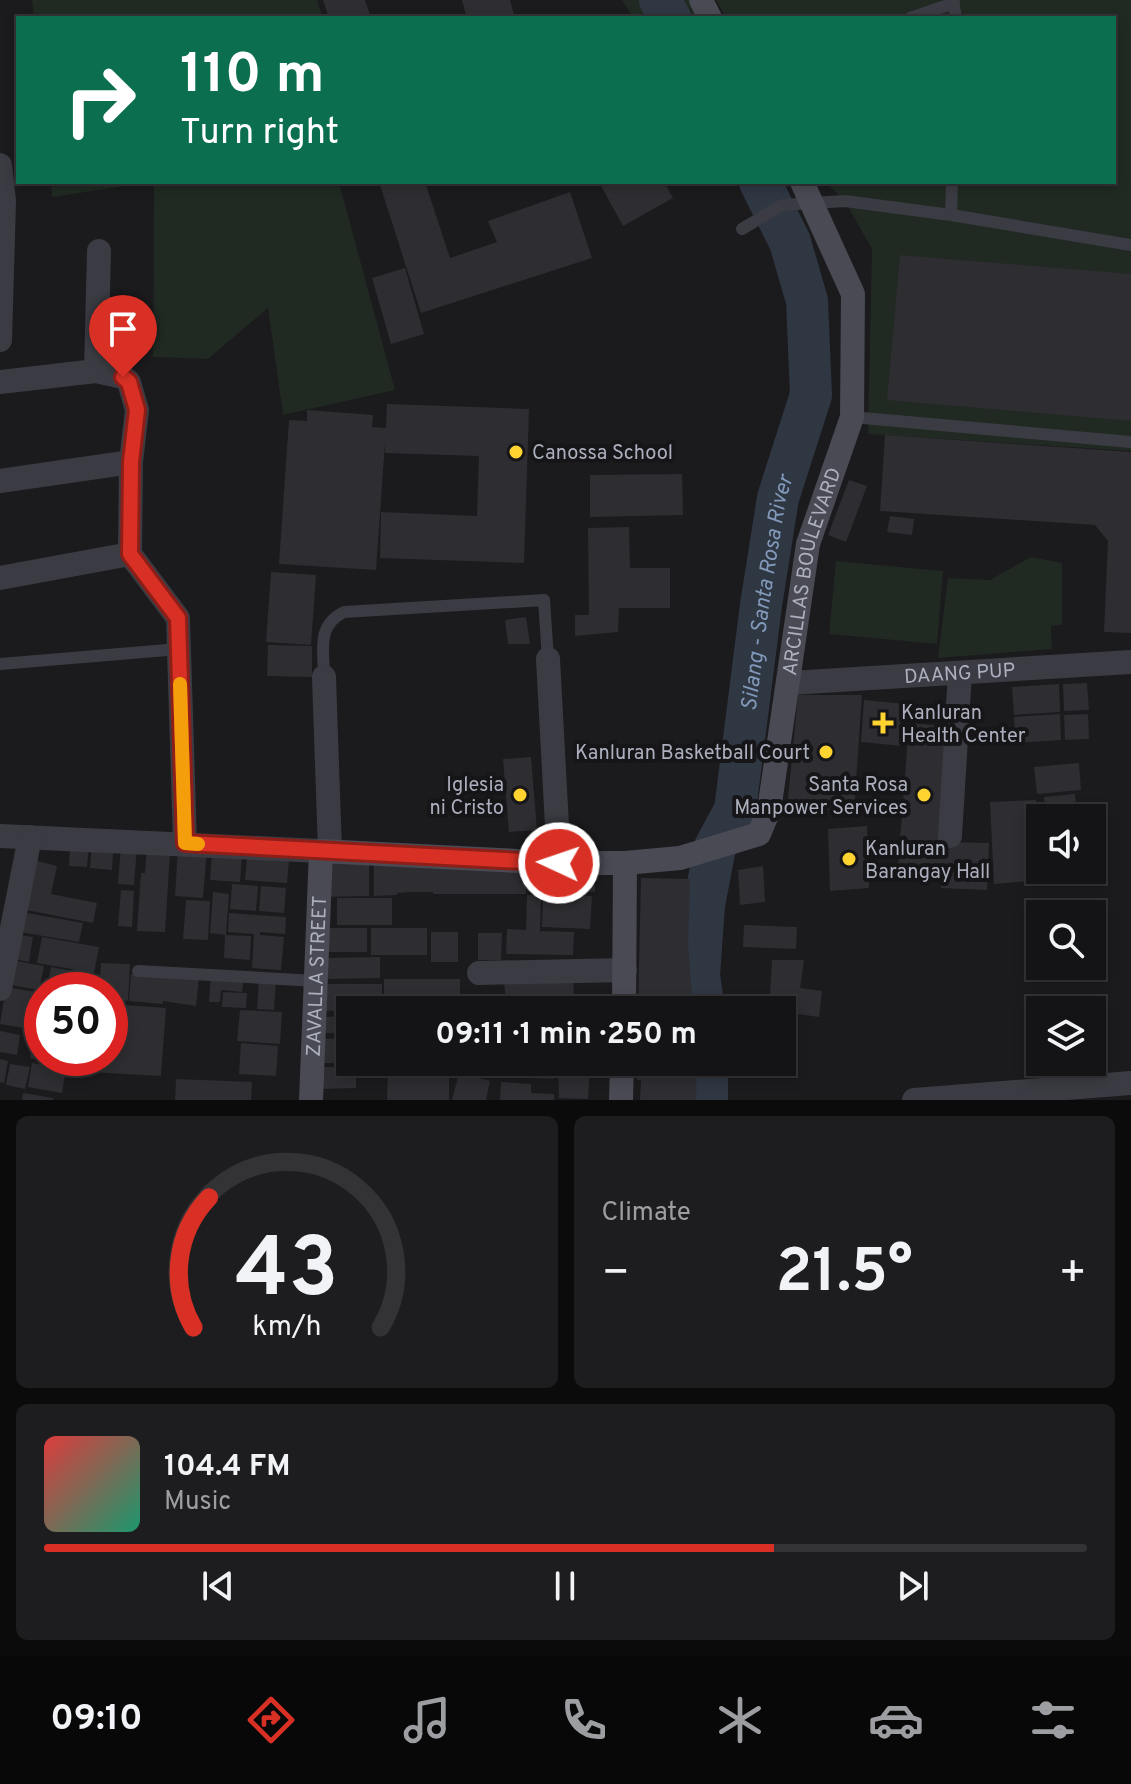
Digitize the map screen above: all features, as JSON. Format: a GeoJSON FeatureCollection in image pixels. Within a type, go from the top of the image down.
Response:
{"type":"FeatureCollection","features":[{"type":"Feature","properties":{"kind":"main road","name":"ARCILLAS BOULEVARD"},"geometry":{"type":"LineString","coordinates":[[325,851],[559,863],[625,863],[680,858],[759,834],[769,810],[808,544],[852,417],[853,294],[807,192]]}},
{"type":"Feature","properties":{"kind":"main road","name":"ZAVALLA STREET"},"geometry":{"type":"LineString","coordinates":[[311,1100],[325,851]]}},
{"type":"Feature","properties":{"kind":"main road"},"geometry":{"type":"LineString","coordinates":[[624,996],[625,863]]}},
{"type":"Feature","properties":{"kind":"main road"},"geometry":{"type":"LineString","coordinates":[[621,1100],[622,1076]]}},
{"type":"Feature","properties":{"kind":"street"},"geometry":{"type":"LineString","coordinates":[[0,165],[4,201],[0,340]]}},
{"type":"Feature","properties":{"kind":"street"},"geometry":{"type":"LineString","coordinates":[[96,371],[99,251]]}},
{"type":"Feature","properties":{"kind":"street"},"geometry":{"type":"LineString","coordinates":[[0,382],[96,371],[123,377],[129,382],[137,410],[131,462],[130,554],[178,618],[185,843]]}},
{"type":"Feature","properties":{"kind":"street"},"geometry":{"type":"LineString","coordinates":[[0,481],[131,462]]}},
{"type":"Feature","properties":{"kind":"street"},"geometry":{"type":"LineString","coordinates":[[0,578],[130,554]]}},
{"type":"Feature","properties":{"kind":"street"},"geometry":{"type":"LineString","coordinates":[[548,659],[559,863]]}},
{"type":"Feature","properties":{"kind":"street","name":"DAANG PUP"},"geometry":{"type":"LineString","coordinates":[[790,683],[1131,662]]}},
{"type":"Feature","properties":{"kind":"street"},"geometry":{"type":"LineString","coordinates":[[950,836],[960,673]]}},
{"type":"Feature","properties":{"kind":"street"},"geometry":{"type":"LineString","coordinates":[[0,836],[325,851],[324,677]]}},
{"type":"Feature","properties":{"kind":"street"},"geometry":{"type":"LineString","coordinates":[[0,989],[30,837]]}},
{"type":"Feature","properties":{"kind":"street"},"geometry":{"type":"LineString","coordinates":[[479,973],[625,970]]}},
{"type":"Feature","properties":{"kind":"street"},"geometry":{"type":"LineString","coordinates":[[914,1100],[1131,1083]]}},
{"type":"Feature","properties":{"kind":"lane"},"geometry":{"type":"LineString","coordinates":[[915,16],[954,1]]}},
{"type":"Feature","properties":{"kind":"lane"},"geometry":{"type":"LineString","coordinates":[[951,215],[952,184]]}},
{"type":"Feature","properties":{"kind":"lane"},"geometry":{"type":"LineString","coordinates":[[742,229],[807,192],[845,201],[1131,245]]}},
{"type":"Feature","properties":{"kind":"lane"},"geometry":{"type":"LineString","coordinates":[[852,417],[1131,442]]}},
{"type":"Feature","properties":{"kind":"lane"},"geometry":{"type":"LineString","coordinates":[[324,677],[324,633],[330,619],[344,612],[544,600],[548,659]]}},
{"type":"Feature","properties":{"kind":"lane"},"geometry":{"type":"LineString","coordinates":[[0,664],[179,649]]}},
{"type":"Feature","properties":{"kind":"lane"},"geometry":{"type":"LineString","coordinates":[[138,971],[317,981]]}},
{"type":"Feature","properties":{"kind":"shaded area"},"geometry":{"type":"Polygon","coordinates":[[[32,0],[317,0],[322,16],[34,16],[32,0]]]}},
{"type":"Feature","properties":{"kind":"shaded area"},"geometry":{"type":"Polygon","coordinates":[[[622,0],[693,0],[702,16],[632,16],[622,0]]]}},
{"type":"Feature","properties":{"kind":"shaded area"},"geometry":{"type":"Polygon","coordinates":[[[716,0],[1131,0],[1131,451],[868,434],[872,249],[845,201],[827,184],[1116,184],[1116,16],[725,16],[716,0]]]}},
{"type":"Feature","properties":{"kind":"shaded area"},"geometry":{"type":"Polygon","coordinates":[[[51,184],[140,184],[52,197],[51,184]]]}},
{"type":"Feature","properties":{"kind":"shaded area"},"geometry":{"type":"Polygon","coordinates":[[[154,184],[340,184],[395,390],[283,415],[268,308],[208,359],[153,357],[154,184]]]}},
{"type":"Feature","properties":{"kind":"shaded area"},"geometry":{"type":"Polygon","coordinates":[[[1031,557],[1062,563],[1062,625],[1051,626],[1052,649],[938,658],[948,578],[990,580],[1031,557]]]}},
{"type":"Feature","properties":{"kind":"shaded area"},"geometry":{"type":"Polygon","coordinates":[[[836,561],[943,571],[937,644],[829,634],[836,561]]]}},
{"type":"Feature","properties":{"kind":"building"},"geometry":{"type":"Polygon","coordinates":[[[323,0],[365,0],[370,16],[328,16],[323,0]]]}},
{"type":"Feature","properties":{"kind":"building"},"geometry":{"type":"Polygon","coordinates":[[[462,0],[510,0],[514,16],[466,16],[462,0]]]}},
{"type":"Feature","properties":{"kind":"building"},"geometry":{"type":"Polygon","coordinates":[[[380,184],[426,184],[450,258],[497,242],[488,221],[570,192],[592,258],[421,313],[380,184]]]}},
{"type":"Feature","properties":{"kind":"building"},"geometry":{"type":"Polygon","coordinates":[[[600,184],[665,184],[673,198],[623,226],[600,184]]]}},
{"type":"Feature","properties":{"kind":"building"},"geometry":{"type":"Polygon","coordinates":[[[900,255],[1131,274],[1131,421],[887,400],[900,255]]]}},
{"type":"Feature","properties":{"kind":"building"},"geometry":{"type":"Polygon","coordinates":[[[405,268],[424,334],[391,344],[372,278],[405,268]]]}},
{"type":"Feature","properties":{"kind":"building"},"geometry":{"type":"Polygon","coordinates":[[[387,404],[529,409],[524,563],[380,558],[381,512],[477,516],[479,456],[385,453],[385,443],[376,570],[279,564],[289,420],[307,421],[307,410],[373,415],[372,427],[386,428],[387,404]]]}},
{"type":"Feature","properties":{"kind":"building"},"geometry":{"type":"Polygon","coordinates":[[[885,435],[1131,452],[1131,633],[1104,632],[1108,541],[1095,525],[880,511],[885,435]]]}},
{"type":"Feature","properties":{"kind":"building"},"geometry":{"type":"Polygon","coordinates":[[[682,474],[683,515],[590,517],[590,475],[682,474]]]}},
{"type":"Feature","properties":{"kind":"building"},"geometry":{"type":"Polygon","coordinates":[[[849,480],[867,486],[846,542],[828,535],[849,480]]]}},
{"type":"Feature","properties":{"kind":"building"},"geometry":{"type":"Polygon","coordinates":[[[890,516],[914,519],[912,535],[887,532],[890,516]]]}},
{"type":"Feature","properties":{"kind":"building"},"geometry":{"type":"Polygon","coordinates":[[[629,527],[630,568],[670,568],[670,608],[619,608],[618,632],[575,636],[575,615],[589,615],[588,528],[629,527]]]}},
{"type":"Feature","properties":{"kind":"building"},"geometry":{"type":"Polygon","coordinates":[[[271,572],[316,575],[311,645],[266,642],[271,572]]]}},
{"type":"Feature","properties":{"kind":"building"},"geometry":{"type":"Polygon","coordinates":[[[526,617],[530,644],[508,644],[505,620],[526,617]]]}},
{"type":"Feature","properties":{"kind":"building"},"geometry":{"type":"Polygon","coordinates":[[[268,645],[312,646],[312,677],[267,676],[268,645]]]}},
{"type":"Feature","properties":{"kind":"building"},"geometry":{"type":"Polygon","coordinates":[[[1087,683],[1089,710],[1064,711],[1063,684],[1087,683]]]}},
{"type":"Feature","properties":{"kind":"building"},"geometry":{"type":"Polygon","coordinates":[[[1059,684],[1060,712],[1014,715],[1012,687],[1059,684]]]}},
{"type":"Feature","properties":{"kind":"building","name":"Kanluran Basketball Court"},"geometry":{"type":"Polygon","coordinates":[[[798,695],[862,695],[854,811],[787,809],[798,695]]]}},
{"type":"Feature","properties":{"kind":"building","name":"Kanluran Health Center"},"geometry":{"type":"Polygon","coordinates":[[[864,700],[906,704],[902,746],[861,742],[864,700]]]}},
{"type":"Feature","properties":{"kind":"building"},"geometry":{"type":"Polygon","coordinates":[[[1060,714],[1061,740],[1015,743],[1014,717],[1060,714]]]}},
{"type":"Feature","properties":{"kind":"building"},"geometry":{"type":"Polygon","coordinates":[[[1088,714],[1089,739],[1065,740],[1064,715],[1088,714]]]}},
{"type":"Feature","properties":{"kind":"building"},"geometry":{"type":"Polygon","coordinates":[[[909,723],[952,727],[943,842],[989,843],[987,890],[941,888],[942,870],[898,867],[909,723]]]}},
{"type":"Feature","properties":{"kind":"building","name":"Iglesia ni Cristo"},"geometry":{"type":"Polygon","coordinates":[[[531,757],[537,830],[509,832],[503,759],[531,757]]]}},
{"type":"Feature","properties":{"kind":"building"},"geometry":{"type":"Polygon","coordinates":[[[1079,763],[1081,790],[1037,794],[1034,767],[1079,763]]]}},
{"type":"Feature","properties":{"kind":"building"},"geometry":{"type":"Polygon","coordinates":[[[1075,794],[1076,804],[1045,804],[1044,797],[1075,794]]]}},
{"type":"Feature","properties":{"kind":"building"},"geometry":{"type":"Polygon","coordinates":[[[1036,800],[1036,804],[1026,804],[1026,881],[994,884],[990,802],[1036,800]]]}},
{"type":"Feature","properties":{"kind":"building","name":"Kanluran Barangay Hall"},"geometry":{"type":"Polygon","coordinates":[[[867,826],[869,888],[830,891],[828,829],[867,826]]]}},
{"type":"Feature","properties":{"kind":"building"},"geometry":{"type":"Polygon","coordinates":[[[71,830],[90,831],[87,867],[69,866],[71,830]]]}},
{"type":"Feature","properties":{"kind":"building"},"geometry":{"type":"Polygon","coordinates":[[[93,832],[114,833],[112,870],[90,868],[93,832]]]}},
{"type":"Feature","properties":{"kind":"building"},"geometry":{"type":"Polygon","coordinates":[[[122,833],[138,834],[134,885],[118,884],[122,833]]]}},
{"type":"Feature","properties":{"kind":"building"},"geometry":{"type":"Polygon","coordinates":[[[148,835],[171,836],[165,932],[137,931],[141,873],[145,873],[148,835]]]}},
{"type":"Feature","properties":{"kind":"building"},"geometry":{"type":"Polygon","coordinates":[[[213,841],[243,843],[240,882],[210,880],[213,841]]]}},
{"type":"Feature","properties":{"kind":"building"},"geometry":{"type":"Polygon","coordinates":[[[248,846],[290,849],[287,883],[245,880],[248,846]]]}},
{"type":"Feature","properties":{"kind":"building"},"geometry":{"type":"Polygon","coordinates":[[[178,847],[207,849],[203,898],[175,896],[178,847]]]}},
{"type":"Feature","properties":{"kind":"building"},"geometry":{"type":"Polygon","coordinates":[[[320,855],[369,855],[369,896],[321,897],[320,855]]]}},
{"type":"Feature","properties":{"kind":"building"},"geometry":{"type":"Polygon","coordinates":[[[374,855],[595,857],[595,892],[545,892],[545,886],[526,886],[526,894],[412,892],[374,896],[374,855]]]}},
{"type":"Feature","properties":{"kind":"building"},"geometry":{"type":"Polygon","coordinates":[[[29,859],[57,866],[51,894],[97,903],[93,923],[11,907],[16,886],[33,890],[23,887],[29,859]]]}},
{"type":"Feature","properties":{"kind":"building"},"geometry":{"type":"Polygon","coordinates":[[[763,866],[765,902],[740,905],[738,870],[763,866]]]}},
{"type":"Feature","properties":{"kind":"building"},"geometry":{"type":"Polygon","coordinates":[[[641,878],[690,879],[688,944],[692,996],[638,996],[641,878]]]}},
{"type":"Feature","properties":{"kind":"building"},"geometry":{"type":"Polygon","coordinates":[[[232,884],[258,886],[256,911],[230,909],[232,884]]]}},
{"type":"Feature","properties":{"kind":"building"},"geometry":{"type":"Polygon","coordinates":[[[261,886],[286,888],[284,913],[259,911],[261,886]]]}},
{"type":"Feature","properties":{"kind":"building"},"geometry":{"type":"Polygon","coordinates":[[[121,890],[134,891],[132,927],[118,926],[121,890]]]}},
{"type":"Feature","properties":{"kind":"building"},"geometry":{"type":"Polygon","coordinates":[[[213,892],[229,894],[226,935],[210,933],[213,892]]]}},
{"type":"Feature","properties":{"kind":"building"},"geometry":{"type":"Polygon","coordinates":[[[543,894],[592,896],[590,929],[542,927],[543,894]]]}},
{"type":"Feature","properties":{"kind":"building"},"geometry":{"type":"Polygon","coordinates":[[[527,895],[541,895],[540,934],[541,931],[574,932],[573,955],[506,954],[507,929],[526,930],[527,895]]]}},
{"type":"Feature","properties":{"kind":"building"},"geometry":{"type":"Polygon","coordinates":[[[337,898],[392,898],[392,925],[337,925],[337,898]]]}},
{"type":"Feature","properties":{"kind":"building"},"geometry":{"type":"Polygon","coordinates":[[[186,900],[210,901],[208,940],[183,939],[186,900]]]}},
{"type":"Feature","properties":{"kind":"building"},"geometry":{"type":"Polygon","coordinates":[[[5,909],[83,923],[79,942],[2,929],[5,909]]]}},
{"type":"Feature","properties":{"kind":"building"},"geometry":{"type":"Polygon","coordinates":[[[229,913],[286,917],[285,934],[260,932],[260,935],[284,937],[281,970],[252,968],[254,934],[228,932],[229,913]]]}},
{"type":"Feature","properties":{"kind":"building"},"geometry":{"type":"Polygon","coordinates":[[[744,925],[797,927],[796,949],[743,947],[744,925]]]}},
{"type":"Feature","properties":{"kind":"building"},"geometry":{"type":"Polygon","coordinates":[[[324,928],[367,928],[367,952],[325,952],[324,928]]]}},
{"type":"Feature","properties":{"kind":"building"},"geometry":{"type":"Polygon","coordinates":[[[371,928],[427,928],[427,955],[371,955],[371,928]]]}},
{"type":"Feature","properties":{"kind":"building"},"geometry":{"type":"Polygon","coordinates":[[[431,932],[458,932],[458,962],[431,962],[431,932]]]}},
{"type":"Feature","properties":{"kind":"building"},"geometry":{"type":"Polygon","coordinates":[[[7,933],[33,937],[29,962],[3,957],[7,933]]]}},
{"type":"Feature","properties":{"kind":"building"},"geometry":{"type":"Polygon","coordinates":[[[478,933],[502,933],[501,960],[478,960],[478,933]]]}},
{"type":"Feature","properties":{"kind":"building"},"geometry":{"type":"Polygon","coordinates":[[[225,935],[251,936],[250,960],[224,958],[225,935]]]}},
{"type":"Feature","properties":{"kind":"building"},"geometry":{"type":"Polygon","coordinates":[[[42,937],[99,947],[94,972],[37,963],[42,937]]]}},
{"type":"Feature","properties":{"kind":"building"},"geometry":{"type":"Polygon","coordinates":[[[380,957],[380,978],[325,979],[325,958],[380,957]]]}},
{"type":"Feature","properties":{"kind":"building"},"geometry":{"type":"Polygon","coordinates":[[[0,958],[44,966],[43,972],[24,972],[24,987],[0,983],[0,958]]]}},
{"type":"Feature","properties":{"kind":"building"},"geometry":{"type":"Polygon","coordinates":[[[772,960],[804,960],[800,988],[822,991],[819,1017],[796,1014],[796,996],[770,996],[772,960]]]}},
{"type":"Feature","properties":{"kind":"building"},"geometry":{"type":"Polygon","coordinates":[[[101,963],[130,964],[128,1001],[128,972],[100,972],[101,963]]]}},
{"type":"Feature","properties":{"kind":"building"},"geometry":{"type":"Polygon","coordinates":[[[51,967],[73,971],[73,972],[50,972],[51,967]]]}},
{"type":"Feature","properties":{"kind":"building"},"geometry":{"type":"Polygon","coordinates":[[[131,974],[199,978],[196,1006],[163,1001],[163,1004],[129,1001],[131,974]]]}},
{"type":"Feature","properties":{"kind":"building"},"geometry":{"type":"Polygon","coordinates":[[[211,976],[244,978],[242,992],[221,990],[220,1002],[209,1002],[211,976]]]}},
{"type":"Feature","properties":{"kind":"building"},"geometry":{"type":"Polygon","coordinates":[[[259,977],[276,979],[274,1010],[257,1009],[259,977]]]}},
{"type":"Feature","properties":{"kind":"building"},"geometry":{"type":"Polygon","coordinates":[[[573,978],[574,996],[506,996],[504,982],[573,978]]]}},
{"type":"Feature","properties":{"kind":"building"},"geometry":{"type":"Polygon","coordinates":[[[384,979],[460,979],[460,996],[384,996],[384,979]]]}},
{"type":"Feature","properties":{"kind":"building"},"geometry":{"type":"Polygon","coordinates":[[[324,984],[382,984],[382,996],[336,996],[336,1011],[324,1011],[324,984]]]}},
{"type":"Feature","properties":{"kind":"building"},"geometry":{"type":"Polygon","coordinates":[[[6,987],[24,990],[24,1028],[0,1024],[6,987]]]}},
{"type":"Feature","properties":{"kind":"building"},"geometry":{"type":"Polygon","coordinates":[[[223,992],[247,993],[246,1008],[222,1007],[223,992]]]}},
{"type":"Feature","properties":{"kind":"building"},"geometry":{"type":"Polygon","coordinates":[[[128,1005],[166,1008],[161,1076],[128,1074],[128,1005]]]}},
{"type":"Feature","properties":{"kind":"building"},"geometry":{"type":"Polygon","coordinates":[[[240,1010],[282,1012],[280,1044],[237,1041],[240,1010]]]}},
{"type":"Feature","properties":{"kind":"building"},"geometry":{"type":"Polygon","coordinates":[[[336,1016],[336,1033],[322,1033],[321,1017],[336,1016]]]}},
{"type":"Feature","properties":{"kind":"building"},"geometry":{"type":"Polygon","coordinates":[[[0,1031],[20,1035],[17,1055],[0,1052],[0,1031]]]}},
{"type":"Feature","properties":{"kind":"building"},"geometry":{"type":"Polygon","coordinates":[[[336,1038],[336,1063],[319,1063],[319,1039],[336,1038]]]}},
{"type":"Feature","properties":{"kind":"building"},"geometry":{"type":"Polygon","coordinates":[[[241,1043],[278,1046],[276,1076],[239,1074],[241,1043]]]}},
{"type":"Feature","properties":{"kind":"building"},"geometry":{"type":"Polygon","coordinates":[[[0,1059],[8,1061],[4,1083],[0,1082],[0,1059]]]}},
{"type":"Feature","properties":{"kind":"building"},"geometry":{"type":"Polygon","coordinates":[[[10,1064],[24,1066],[24,1076],[28,1076],[25,1089],[6,1085],[10,1064]]]}},
{"type":"Feature","properties":{"kind":"building"},"geometry":{"type":"Polygon","coordinates":[[[320,1067],[336,1067],[336,1076],[356,1076],[356,1088],[320,1089],[320,1067]]]}},
{"type":"Feature","properties":{"kind":"building"},"geometry":{"type":"Polygon","coordinates":[[[30,1076],[65,1076],[62,1093],[28,1087],[30,1076]]]}},
{"type":"Feature","properties":{"kind":"building"},"geometry":{"type":"Polygon","coordinates":[[[388,1076],[449,1076],[449,1100],[387,1100],[388,1076]]]}},
{"type":"Feature","properties":{"kind":"building"},"geometry":{"type":"Polygon","coordinates":[[[458,1076],[490,1081],[486,1100],[452,1100],[458,1076]]]}},
{"type":"Feature","properties":{"kind":"building"},"geometry":{"type":"Polygon","coordinates":[[[554,1076],[554,1079],[498,1077],[554,1076]]]}},
{"type":"Feature","properties":{"kind":"building"},"geometry":{"type":"Polygon","coordinates":[[[558,1076],[589,1076],[588,1099],[559,1098],[558,1076]]]}},
{"type":"Feature","properties":{"kind":"building"},"geometry":{"type":"Polygon","coordinates":[[[637,1076],[697,1076],[696,1100],[640,1100],[641,1080],[637,1080],[637,1076]]]}},
{"type":"Feature","properties":{"kind":"building"},"geometry":{"type":"Polygon","coordinates":[[[176,1079],[252,1082],[251,1100],[175,1100],[176,1079]]]}},
{"type":"Feature","properties":{"kind":"building"},"geometry":{"type":"Polygon","coordinates":[[[501,1082],[531,1084],[531,1093],[554,1094],[554,1100],[500,1100],[501,1082]]]}},
{"type":"Feature","properties":{"kind":"building"},"geometry":{"type":"Polygon","coordinates":[[[23,1093],[53,1098],[53,1100],[22,1100],[23,1093]]]}},
{"type":"Feature","properties":{"kind":"waterway","name":"Silang - Santa Rosa River"},"geometry":{"type":"LineString","coordinates":[[660,0],[669,16]]}},
{"type":"Feature","properties":{"kind":"waterway","name":"Silang - Santa Rosa River"},"geometry":{"type":"LineString","coordinates":[[702,996],[699,975],[704,905],[715,847],[735,810],[778,498],[811,395],[807,301],[790,242],[761,184]]}},
{"type":"Feature","properties":{"kind":"waterway","name":"Silang - Santa Rosa River"},"geometry":{"type":"LineString","coordinates":[[707,1076],[707,1100]]}},
{"type":"Feature","properties":{"kind":"slow traffic"},"geometry":{"type":"LineString","coordinates":[[180,684],[185,843],[198,844]]}},
{"type":"Feature","properties":{"kind":"place","name":"Canossa School"},"geometry":{"type":"Point","coordinates":[516,452]}},
{"type":"Feature","properties":{"kind":"place","name":"Kanluran Health Center"},"geometry":{"type":"Point","coordinates":[883,723]}},
{"type":"Feature","properties":{"kind":"place","name":"Kanluran Basketball Court"},"geometry":{"type":"Point","coordinates":[826,752]}},
{"type":"Feature","properties":{"kind":"place","name":"Iglesia ni Cristo"},"geometry":{"type":"Point","coordinates":[520,795]}},
{"type":"Feature","properties":{"kind":"place","name":"Santa Rosa Manpower Services"},"geometry":{"type":"Point","coordinates":[924,795]}},
{"type":"Feature","properties":{"kind":"place","name":"Kanluran Barangay Hall"},"geometry":{"type":"Point","coordinates":[849,859]}},
{"type":"Feature","properties":{"kind":"route"},"geometry":{"type":"LineString","coordinates":[[123,377],[129,382],[137,410],[131,462],[130,554],[178,618],[185,843],[559,863]]}}]}
